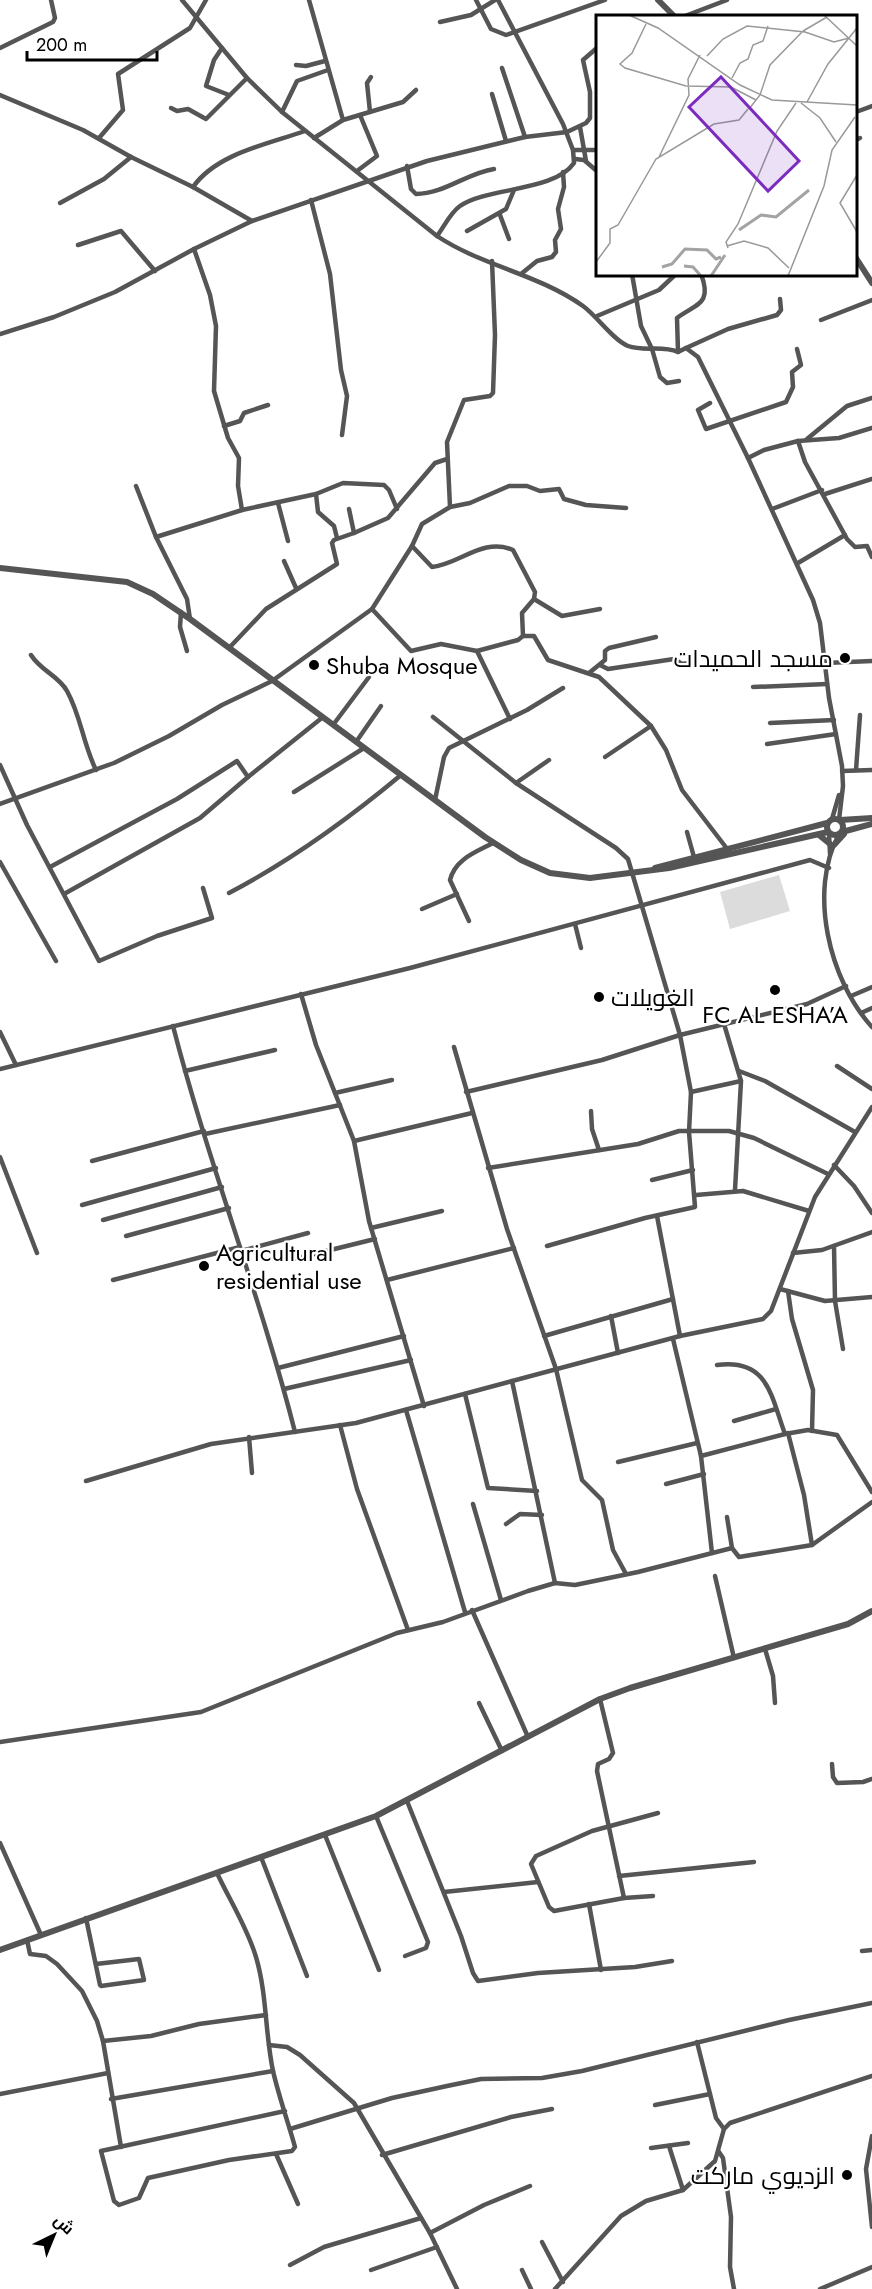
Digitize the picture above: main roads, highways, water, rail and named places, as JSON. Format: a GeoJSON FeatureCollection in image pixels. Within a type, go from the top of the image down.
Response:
{"type":"FeatureCollection","features":[{"type":"Feature","properties":{"kind":"place","name":"مسجد الحميدات"},"geometry":{"type":"Point","coordinates":[845,658]}},
{"type":"Feature","properties":{"kind":"place","name":"Shuba Mosque"},"geometry":{"type":"Point","coordinates":[314,665]}},
{"type":"Feature","properties":{"kind":"place","name":"FC AL ESHA’A"},"geometry":{"type":"Point","coordinates":[775,990]}},
{"type":"Feature","properties":{"kind":"place","name":"الغويلات"},"geometry":{"type":"Point","coordinates":[599,997]}},
{"type":"Feature","properties":{"kind":"place","name":"Agricultural residential use"},"geometry":{"type":"Point","coordinates":[204,1266]}},
{"type":"Feature","properties":{"kind":"place","name":"الزديوي ماركت"},"geometry":{"type":"Point","coordinates":[847,2175]}}]}
